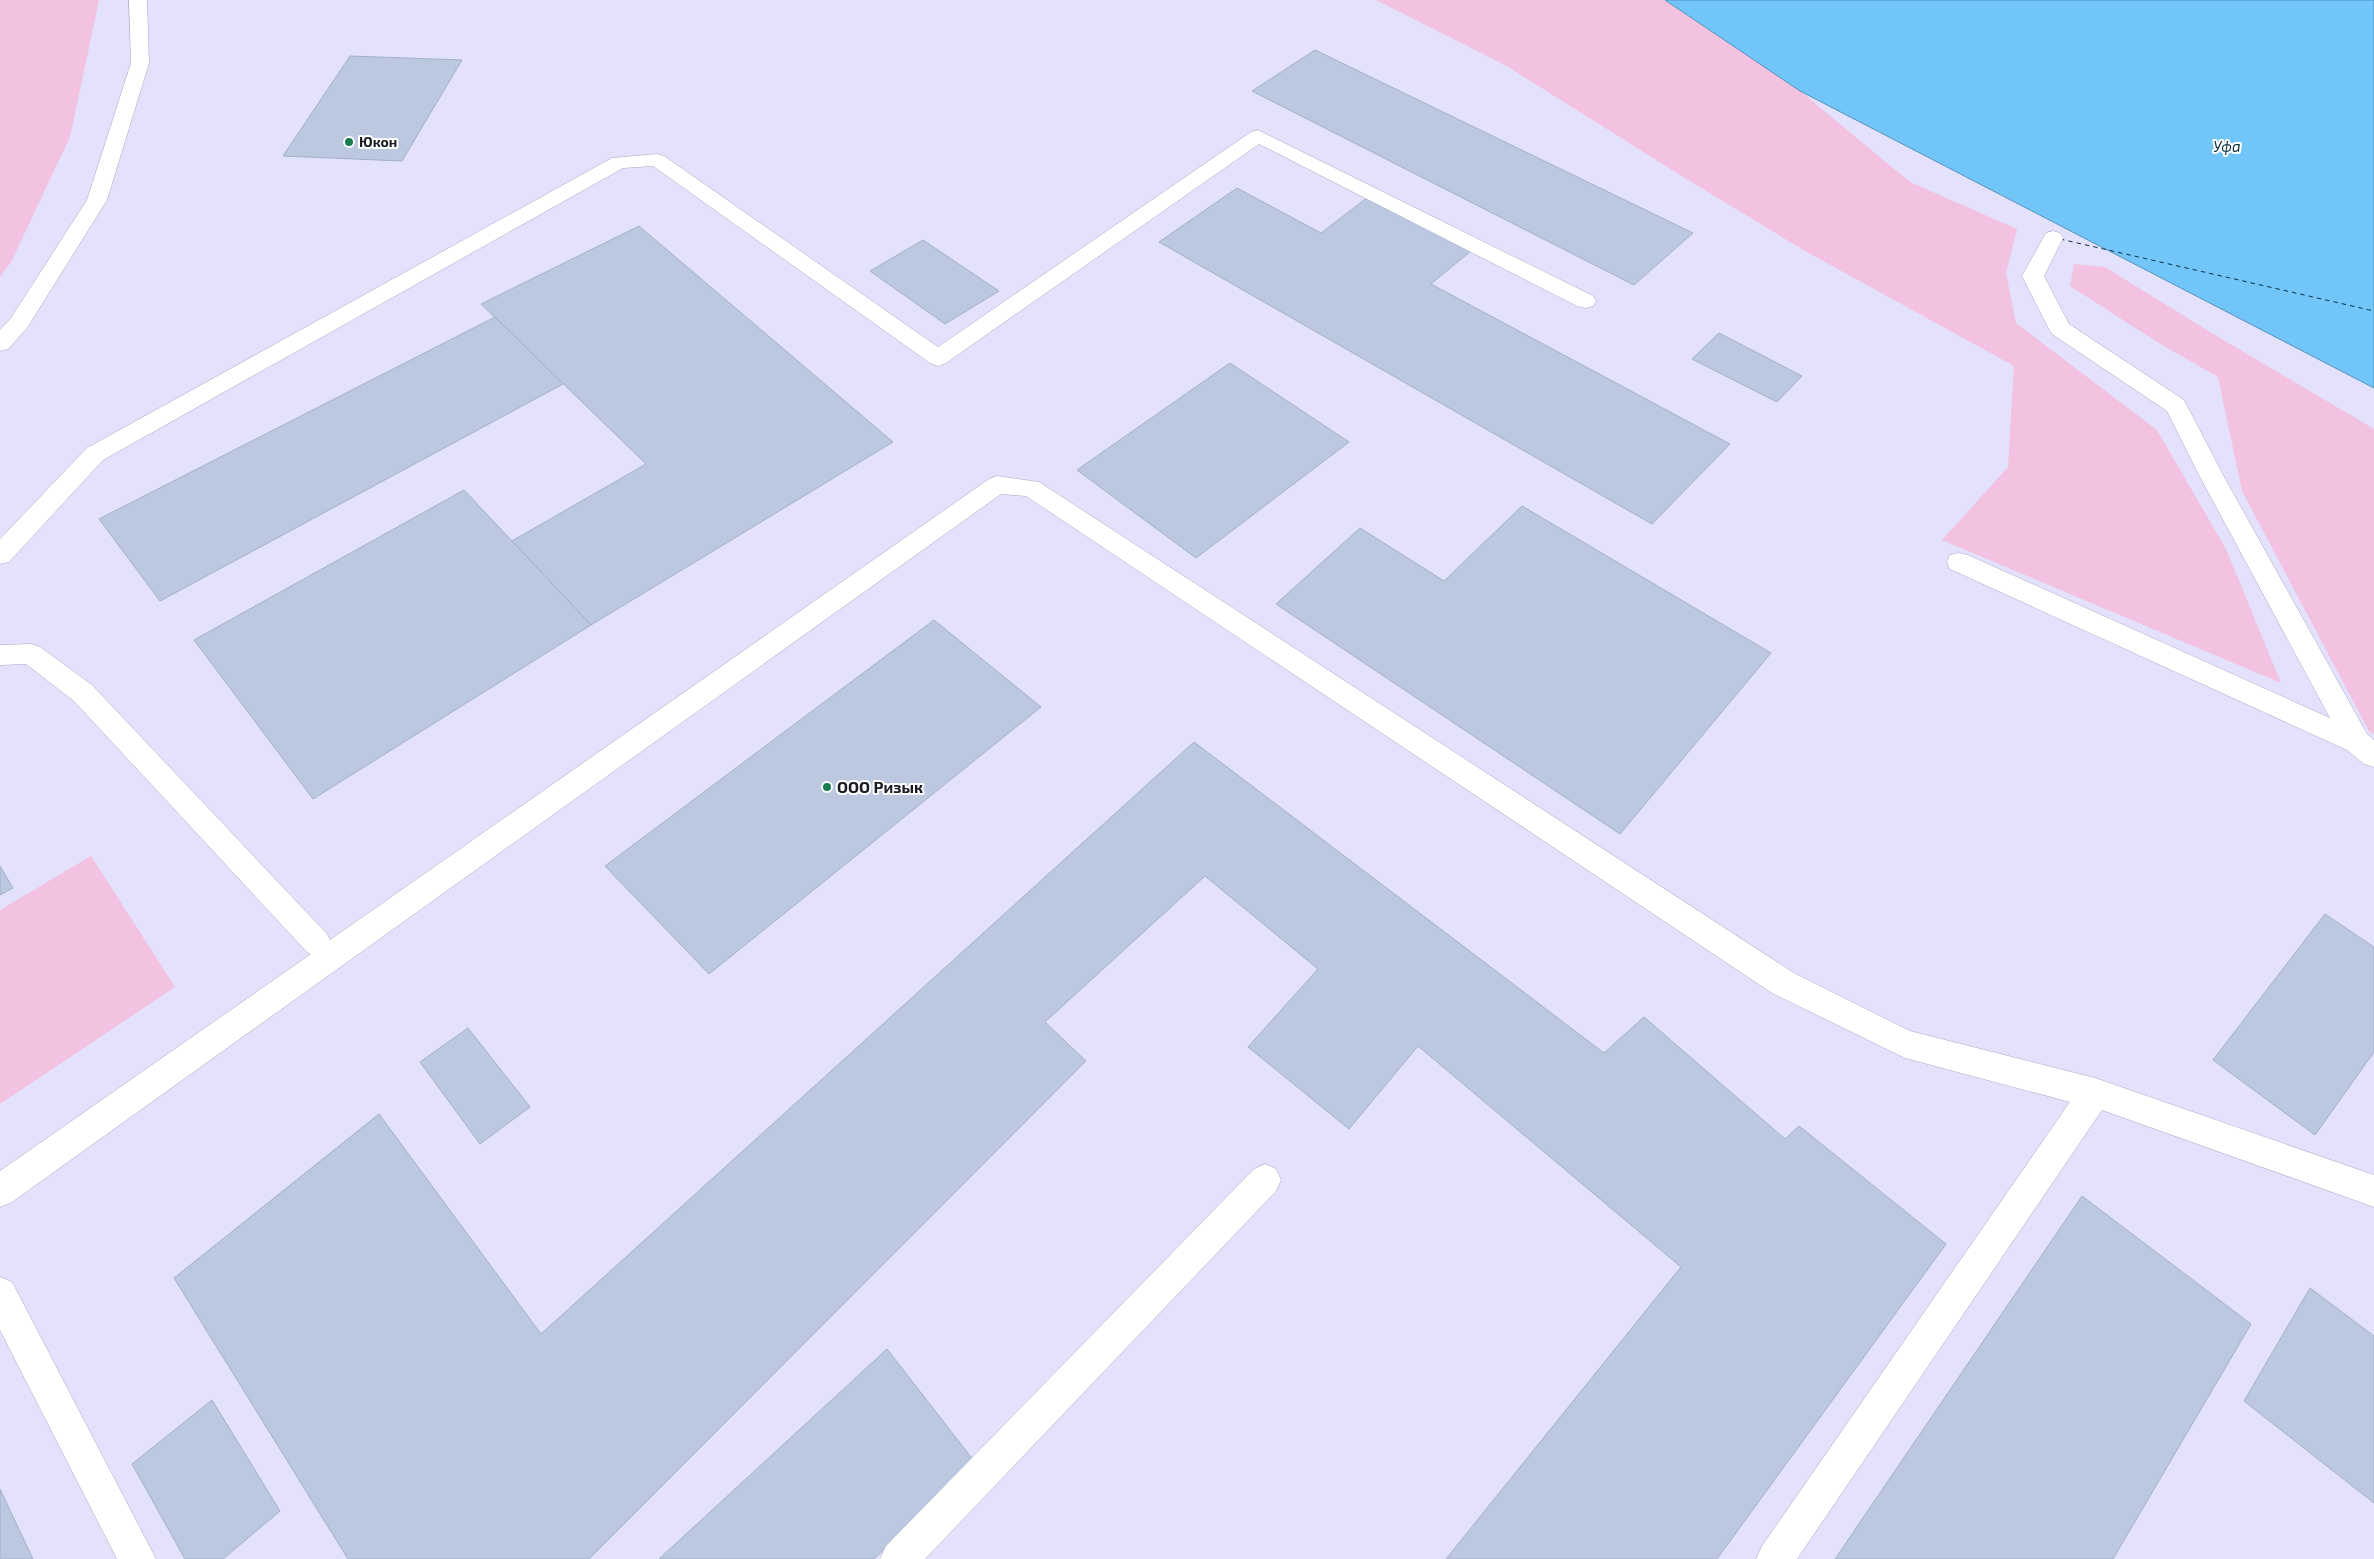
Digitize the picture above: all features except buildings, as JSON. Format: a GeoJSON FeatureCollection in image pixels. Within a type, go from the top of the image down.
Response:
{"type":"FeatureCollection","features":[{"type":"Feature","properties":{"kind":"street"},"geometry":{"type":"LineString","coordinates":[[0,344],[19,323],[97,200],[140,63],[138,0]]}},
{"type":"Feature","properties":{"kind":"street"},"geometry":{"type":"LineString","coordinates":[[0,555],[95,454],[619,162],[657,160],[938,358],[1258,136],[1585,300]]}},
{"type":"Feature","properties":{"kind":"street"},"geometry":{"type":"LineString","coordinates":[[2053,238],[2032,276],[2060,329],[2176,406],[2211,475],[2366,749]]}},
{"type":"Feature","properties":{"kind":"street"},"geometry":{"type":"LineString","coordinates":[[0,1190],[997,485],[1031,488],[1783,983],[1905,1044],[2095,1093],[2374,1191]]}},
{"type":"Feature","properties":{"kind":"street"},"geometry":{"type":"LineString","coordinates":[[1959,562],[2366,749]]}},
{"type":"Feature","properties":{"kind":"street"},"geometry":{"type":"LineString","coordinates":[[0,655],[31,654],[83,693],[317,943]]}},
{"type":"Feature","properties":{"kind":"street"},"geometry":{"type":"LineString","coordinates":[[1775,1559],[2095,1093]]}},
{"type":"Feature","properties":{"kind":"street"},"geometry":{"type":"LineString","coordinates":[[899,1559],[1265,1180]]}},
{"type":"Feature","properties":{"kind":"street"},"geometry":{"type":"LineString","coordinates":[[0,1294],[137,1559]]}},
{"type":"Feature","properties":{"kind":"shaded area"},"geometry":{"type":"Polygon","coordinates":[[[0,0],[99,0],[70,137],[11,262],[0,277],[0,0]]]}},
{"type":"Feature","properties":{"kind":"shaded area"},"geometry":{"type":"Polygon","coordinates":[[[1376,0],[1665,0],[1800,91],[1910,182],[2017,229],[2006,273],[2016,323],[2157,430],[2226,549],[2281,683],[1942,540],[2008,467],[2014,366],[1805,251],[1505,65],[1376,0]]]}},
{"type":"Feature","properties":{"kind":"shaded area"},"geometry":{"type":"Polygon","coordinates":[[[2074,264],[2105,267],[2210,332],[2374,429],[2374,734],[2369,731],[2242,491],[2218,377],[2162,345],[2070,286],[2074,264]]]}},
{"type":"Feature","properties":{"kind":"shaded area"},"geometry":{"type":"Polygon","coordinates":[[[91,856],[175,987],[0,1104],[0,910],[91,856]]]}},
{"type":"Feature","properties":{"kind":"water","name":"Уфа"},"geometry":{"type":"Polygon","coordinates":[[[1665,0],[2374,0],[2374,388],[1800,91],[1665,0]]]}},
{"type":"Feature","properties":{"kind":"ferry route"},"geometry":{"type":"LineString","coordinates":[[2060,239],[2374,311]]}},
{"type":"Feature","properties":{"kind":"place","name":"Юкон"},"geometry":{"type":"Point","coordinates":[349,142]}},
{"type":"Feature","properties":{"kind":"place","name":"ООО Ризык"},"geometry":{"type":"Point","coordinates":[827,787]}}]}
